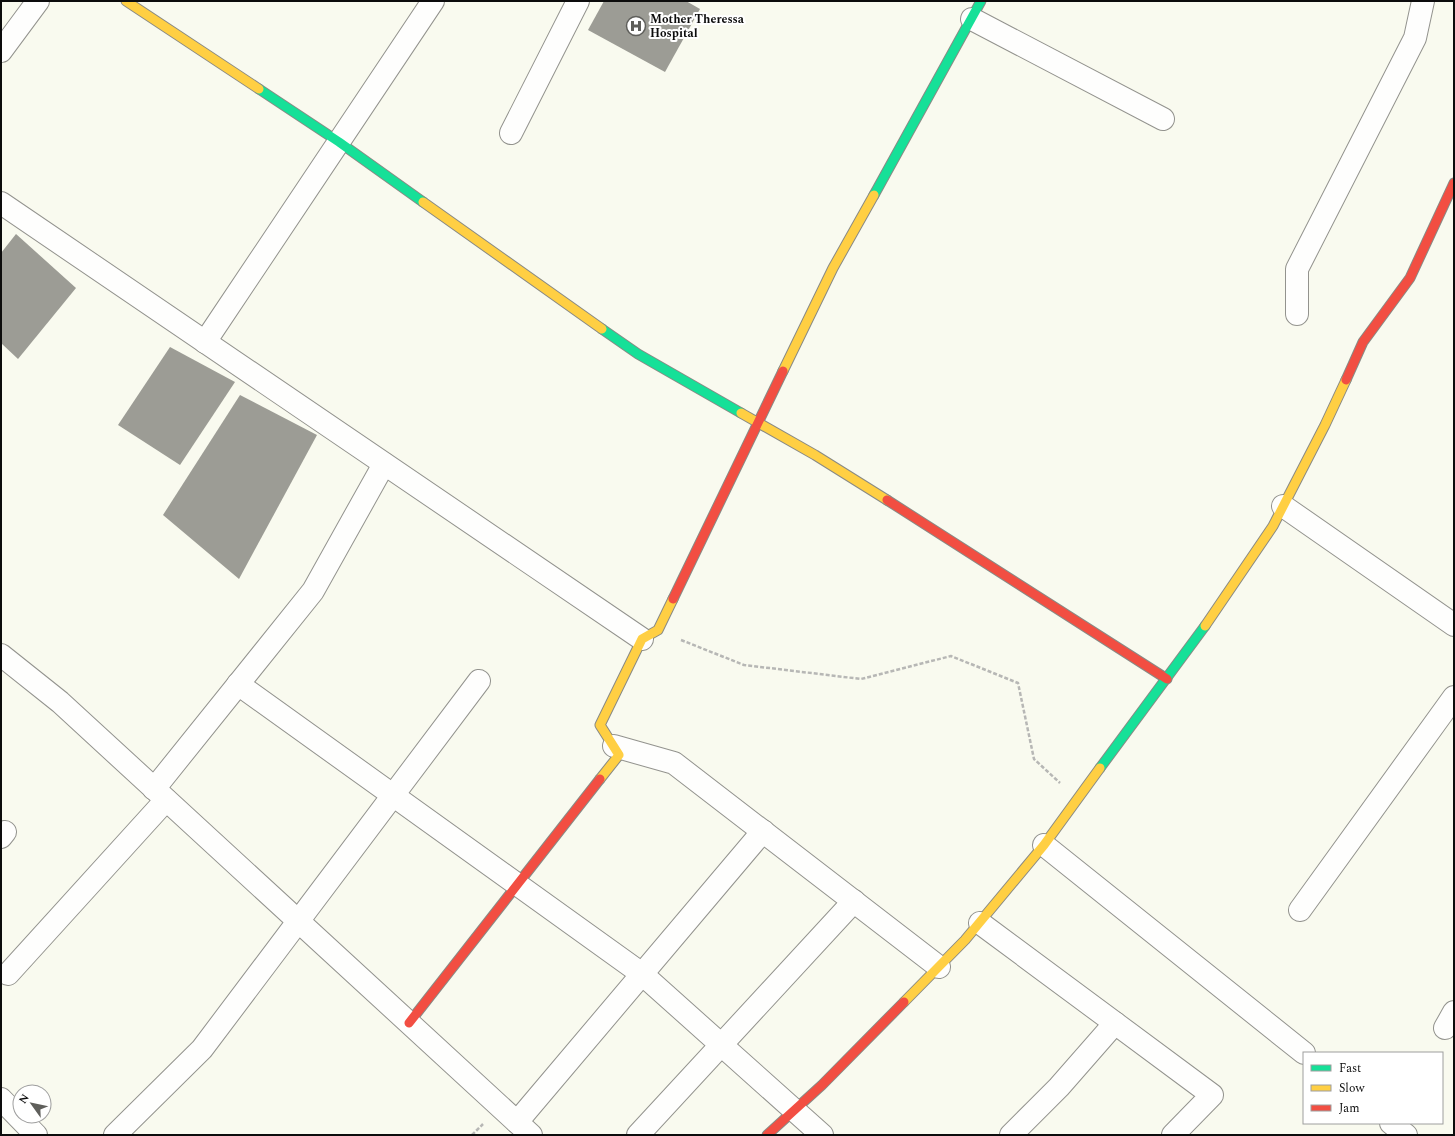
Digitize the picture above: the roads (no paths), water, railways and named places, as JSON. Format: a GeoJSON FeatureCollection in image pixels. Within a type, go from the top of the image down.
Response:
{"type":"FeatureCollection","features":[{"type":"Feature","properties":{"kind":"street"},"geometry":{"type":"LineString","coordinates":[[1,51],[38,1]]}},
{"type":"Feature","properties":{"kind":"street"},"geometry":{"type":"LineString","coordinates":[[126,1],[339,142],[638,354],[815,455],[974,554],[1167,679]]}},
{"type":"Feature","properties":{"kind":"street"},"geometry":{"type":"LineString","coordinates":[[205,342],[433,1]]}},
{"type":"Feature","properties":{"kind":"street"},"geometry":{"type":"LineString","coordinates":[[511,133],[578,1]]}},
{"type":"Feature","properties":{"kind":"street"},"geometry":{"type":"LineString","coordinates":[[1297,314],[1297,269],[1415,38],[1423,1]]}},
{"type":"Feature","properties":{"kind":"street"},"geometry":{"type":"LineString","coordinates":[[409,1023],[620,755],[600,725],[650,635],[759,424],[833,268],[976,10],[1163,119]]}},
{"type":"Feature","properties":{"kind":"street"},"geometry":{"type":"LineString","coordinates":[[768,1135],[822,1085],[939,967],[980,923],[1044,845],[1167,679],[1221,604],[1273,526],[1325,425],[1363,342],[1410,278],[1454,184]]}},
{"type":"Feature","properties":{"kind":"street"},"geometry":{"type":"LineString","coordinates":[[1,203],[384,464],[650,635]]}},
{"type":"Feature","properties":{"kind":"street"},"geometry":{"type":"LineString","coordinates":[[8,974],[160,794],[238,684],[313,591],[384,464]]}},
{"type":"Feature","properties":{"kind":"street"},"geometry":{"type":"LineString","coordinates":[[1284,506],[1454,625]]}},
{"type":"Feature","properties":{"kind":"street"},"geometry":{"type":"LineString","coordinates":[[1,655],[60,702],[524,1129],[642,974],[763,831]]}},
{"type":"Feature","properties":{"kind":"street"},"geometry":{"type":"LineString","coordinates":[[115,1135],[202,1049],[479,681]]}},
{"type":"Feature","properties":{"kind":"street"},"geometry":{"type":"LineString","coordinates":[[238,684],[642,974],[822,1135]]}},
{"type":"Feature","properties":{"kind":"street"},"geometry":{"type":"LineString","coordinates":[[1300,910],[1454,697]]}},
{"type":"Feature","properties":{"kind":"street"},"geometry":{"type":"LineString","coordinates":[[614,746],[674,763],[939,967]]}},
{"type":"Feature","properties":{"kind":"street"},"geometry":{"type":"LineString","coordinates":[[1044,845],[1303,1052]]}},
{"type":"Feature","properties":{"kind":"street"},"geometry":{"type":"LineString","coordinates":[[638,1135],[854,901]]}},
{"type":"Feature","properties":{"kind":"street"},"geometry":{"type":"LineString","coordinates":[[980,923],[1212,1095],[1173,1135]]}},
{"type":"Feature","properties":{"kind":"street"},"geometry":{"type":"LineString","coordinates":[[1011,1135],[1059,1087],[1115,1023]]}},
{"type":"Feature","properties":{"kind":"street"},"geometry":{"type":"LineString","coordinates":[[5,1111],[36,1135]]}},
{"type":"Feature","properties":{"kind":"street"},"geometry":{"type":"LineString","coordinates":[[1392,1124],[1406,1135]]}},
{"type":"Feature","properties":{"kind":"place","name":"Mother Theressa Hospital"},"geometry":{"type":"Point","coordinates":[636,26]}}]}
